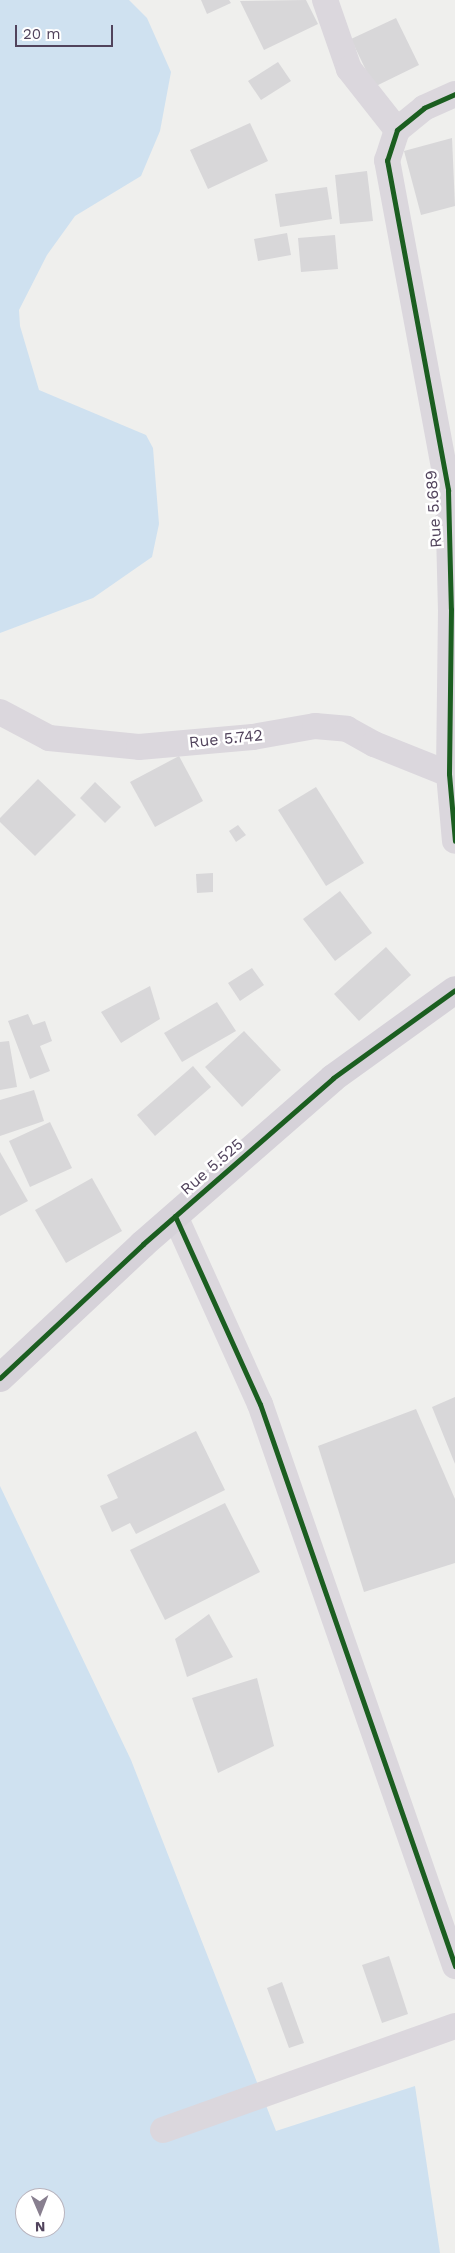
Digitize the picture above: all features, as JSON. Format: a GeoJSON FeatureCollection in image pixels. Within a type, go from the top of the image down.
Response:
{"type":"FeatureCollection","features":[{"type":"Feature","properties":{"kind":"street"},"geometry":{"type":"LineString","coordinates":[[325,0],[349,69],[396,130],[424,108],[455,94]]}},
{"type":"Feature","properties":{"kind":"street","name":"Rue 5.689"},"geometry":{"type":"LineString","coordinates":[[396,130],[387,160],[448,490],[451,609],[449,774],[455,841]]}},
{"type":"Feature","properties":{"kind":"street","name":"Rue 5.742"},"geometry":{"type":"LineString","coordinates":[[0,712],[49,738],[139,747],[253,737],[315,726],[347,729],[374,744],[449,774]]}},
{"type":"Feature","properties":{"kind":"street","name":"Rue 5.525"},"geometry":{"type":"LineString","coordinates":[[0,1378],[175,1216],[333,1078],[455,990]]}},
{"type":"Feature","properties":{"kind":"street"},"geometry":{"type":"LineString","coordinates":[[175,1216],[260,1404],[455,1966]]}},
{"type":"Feature","properties":{"kind":"street"},"geometry":{"type":"LineString","coordinates":[[163,2130],[455,2026]]}},
{"type":"Feature","properties":{"kind":"shaded area"},"geometry":{"type":"Polygon","coordinates":[[[0,0],[129,0],[147,18],[171,72],[160,131],[141,176],[75,216],[47,255],[19,310],[20,326],[39,390],[146,435],[153,448],[159,524],[152,557],[93,598],[0,633],[0,0]]]}},
{"type":"Feature","properties":{"kind":"shaded area"},"geometry":{"type":"Polygon","coordinates":[[[0,1486],[131,1760],[276,2131],[415,2086],[440,2253],[0,2253],[0,1486]]]}},
{"type":"Feature","properties":{"kind":"building"},"geometry":{"type":"Polygon","coordinates":[[[201,0],[229,0],[231,3],[207,14],[201,0]]]}},
{"type":"Feature","properties":{"kind":"building"},"geometry":{"type":"Polygon","coordinates":[[[306,0],[318,24],[264,50],[240,1],[306,0]]]}},
{"type":"Feature","properties":{"kind":"building"},"geometry":{"type":"Polygon","coordinates":[[[396,18],[419,65],[374,87],[351,39],[396,18]]]}},
{"type":"Feature","properties":{"kind":"building"},"geometry":{"type":"Polygon","coordinates":[[[278,62],[291,81],[261,100],[248,81],[278,62]]]}},
{"type":"Feature","properties":{"kind":"building"},"geometry":{"type":"Polygon","coordinates":[[[250,123],[268,161],[208,189],[190,150],[250,123]]]}},
{"type":"Feature","properties":{"kind":"building"},"geometry":{"type":"Polygon","coordinates":[[[452,138],[455,206],[421,215],[404,151],[452,138]]]}},
{"type":"Feature","properties":{"kind":"building"},"geometry":{"type":"Polygon","coordinates":[[[367,171],[373,221],[340,224],[335,175],[367,171]]]}},
{"type":"Feature","properties":{"kind":"building"},"geometry":{"type":"Polygon","coordinates":[[[327,187],[332,219],[280,227],[275,194],[327,187]]]}},
{"type":"Feature","properties":{"kind":"building"},"geometry":{"type":"Polygon","coordinates":[[[287,233],[291,255],[258,261],[254,239],[287,233]]]}},
{"type":"Feature","properties":{"kind":"building"},"geometry":{"type":"Polygon","coordinates":[[[335,235],[338,269],[301,272],[298,238],[335,235]]]}},
{"type":"Feature","properties":{"kind":"building"},"geometry":{"type":"Polygon","coordinates":[[[179,756],[203,801],[155,827],[130,782],[179,756]]]}},
{"type":"Feature","properties":{"kind":"building"},"geometry":{"type":"Polygon","coordinates":[[[38,779],[76,815],[35,856],[0,822],[0,818],[38,779]]]}},
{"type":"Feature","properties":{"kind":"building"},"geometry":{"type":"Polygon","coordinates":[[[95,782],[121,807],[105,823],[80,798],[95,782]]]}},
{"type":"Feature","properties":{"kind":"building"},"geometry":{"type":"Polygon","coordinates":[[[316,787],[364,863],[326,886],[278,810],[316,787]]]}},
{"type":"Feature","properties":{"kind":"building"},"geometry":{"type":"Polygon","coordinates":[[[238,825],[246,835],[236,842],[229,831],[238,825]]]}},
{"type":"Feature","properties":{"kind":"building"},"geometry":{"type":"Polygon","coordinates":[[[213,873],[213,892],[197,893],[196,874],[213,873]]]}},
{"type":"Feature","properties":{"kind":"building"},"geometry":{"type":"Polygon","coordinates":[[[340,891],[372,933],[335,961],[303,919],[340,891]]]}},
{"type":"Feature","properties":{"kind":"building"},"geometry":{"type":"Polygon","coordinates":[[[386,947],[411,975],[359,1021],[334,994],[386,947]]]}},
{"type":"Feature","properties":{"kind":"building"},"geometry":{"type":"Polygon","coordinates":[[[252,968],[264,985],[240,1001],[228,983],[252,968]]]}},
{"type":"Feature","properties":{"kind":"building"},"geometry":{"type":"Polygon","coordinates":[[[150,986],[160,1019],[121,1043],[101,1012],[150,986]]]}},
{"type":"Feature","properties":{"kind":"building"},"geometry":{"type":"Polygon","coordinates":[[[217,1002],[236,1031],[182,1062],[164,1033],[217,1002]]]}},
{"type":"Feature","properties":{"kind":"building"},"geometry":{"type":"Polygon","coordinates":[[[28,1014],[33,1025],[45,1021],[52,1041],[40,1046],[50,1071],[30,1079],[8,1021],[28,1014]]]}},
{"type":"Feature","properties":{"kind":"building"},"geometry":{"type":"Polygon","coordinates":[[[244,1031],[281,1070],[242,1107],[205,1067],[244,1031]]]}},
{"type":"Feature","properties":{"kind":"building"},"geometry":{"type":"Polygon","coordinates":[[[9,1041],[17,1087],[0,1090],[0,1042],[9,1041]]]}},
{"type":"Feature","properties":{"kind":"building"},"geometry":{"type":"Polygon","coordinates":[[[193,1066],[211,1087],[155,1136],[137,1115],[193,1066]]]}},
{"type":"Feature","properties":{"kind":"building"},"geometry":{"type":"Polygon","coordinates":[[[34,1090],[44,1121],[0,1136],[0,1100],[34,1090]]]}},
{"type":"Feature","properties":{"kind":"building"},"geometry":{"type":"Polygon","coordinates":[[[50,1122],[72,1168],[30,1187],[9,1141],[50,1122]]]}},
{"type":"Feature","properties":{"kind":"building"},"geometry":{"type":"Polygon","coordinates":[[[0,1152],[28,1201],[0,1216],[0,1152]]]}},
{"type":"Feature","properties":{"kind":"building"},"geometry":{"type":"Polygon","coordinates":[[[92,1178],[122,1231],[66,1263],[35,1210],[92,1178]]]}},
{"type":"Feature","properties":{"kind":"building"},"geometry":{"type":"Polygon","coordinates":[[[455,1397],[455,1464],[432,1407],[455,1397]]]}},
{"type":"Feature","properties":{"kind":"building"},"geometry":{"type":"Polygon","coordinates":[[[416,1409],[455,1499],[455,1563],[364,1592],[318,1446],[416,1409]]]}},
{"type":"Feature","properties":{"kind":"building"},"geometry":{"type":"Polygon","coordinates":[[[196,1431],[225,1490],[136,1534],[130,1523],[112,1532],[100,1506],[118,1498],[107,1475],[196,1431]]]}},
{"type":"Feature","properties":{"kind":"building"},"geometry":{"type":"Polygon","coordinates":[[[225,1503],[260,1572],[165,1620],[130,1550],[225,1503]]]}},
{"type":"Feature","properties":{"kind":"building"},"geometry":{"type":"Polygon","coordinates":[[[209,1614],[233,1657],[187,1677],[175,1639],[209,1614]]]}},
{"type":"Feature","properties":{"kind":"building"},"geometry":{"type":"Polygon","coordinates":[[[257,1678],[274,1746],[218,1773],[192,1698],[257,1678]]]}},
{"type":"Feature","properties":{"kind":"building"},"geometry":{"type":"Polygon","coordinates":[[[389,1956],[408,2014],[382,2023],[362,1965],[389,1956]]]}},
{"type":"Feature","properties":{"kind":"building"},"geometry":{"type":"Polygon","coordinates":[[[282,1982],[304,2043],[289,2048],[267,1988],[282,1982]]]}},
{"type":"Feature","properties":{"kind":"cycle path"},"geometry":{"type":"LineString","coordinates":[[455,94],[424,108],[397,130],[387,160],[448,490],[451,609],[449,774],[455,841]]}},
{"type":"Feature","properties":{"kind":"cycle path"},"geometry":{"type":"LineString","coordinates":[[0,1378],[143,1244],[333,1078],[455,990]]}},
{"type":"Feature","properties":{"kind":"cycle path"},"geometry":{"type":"LineString","coordinates":[[175,1216],[260,1404],[455,1966]]}}]}
